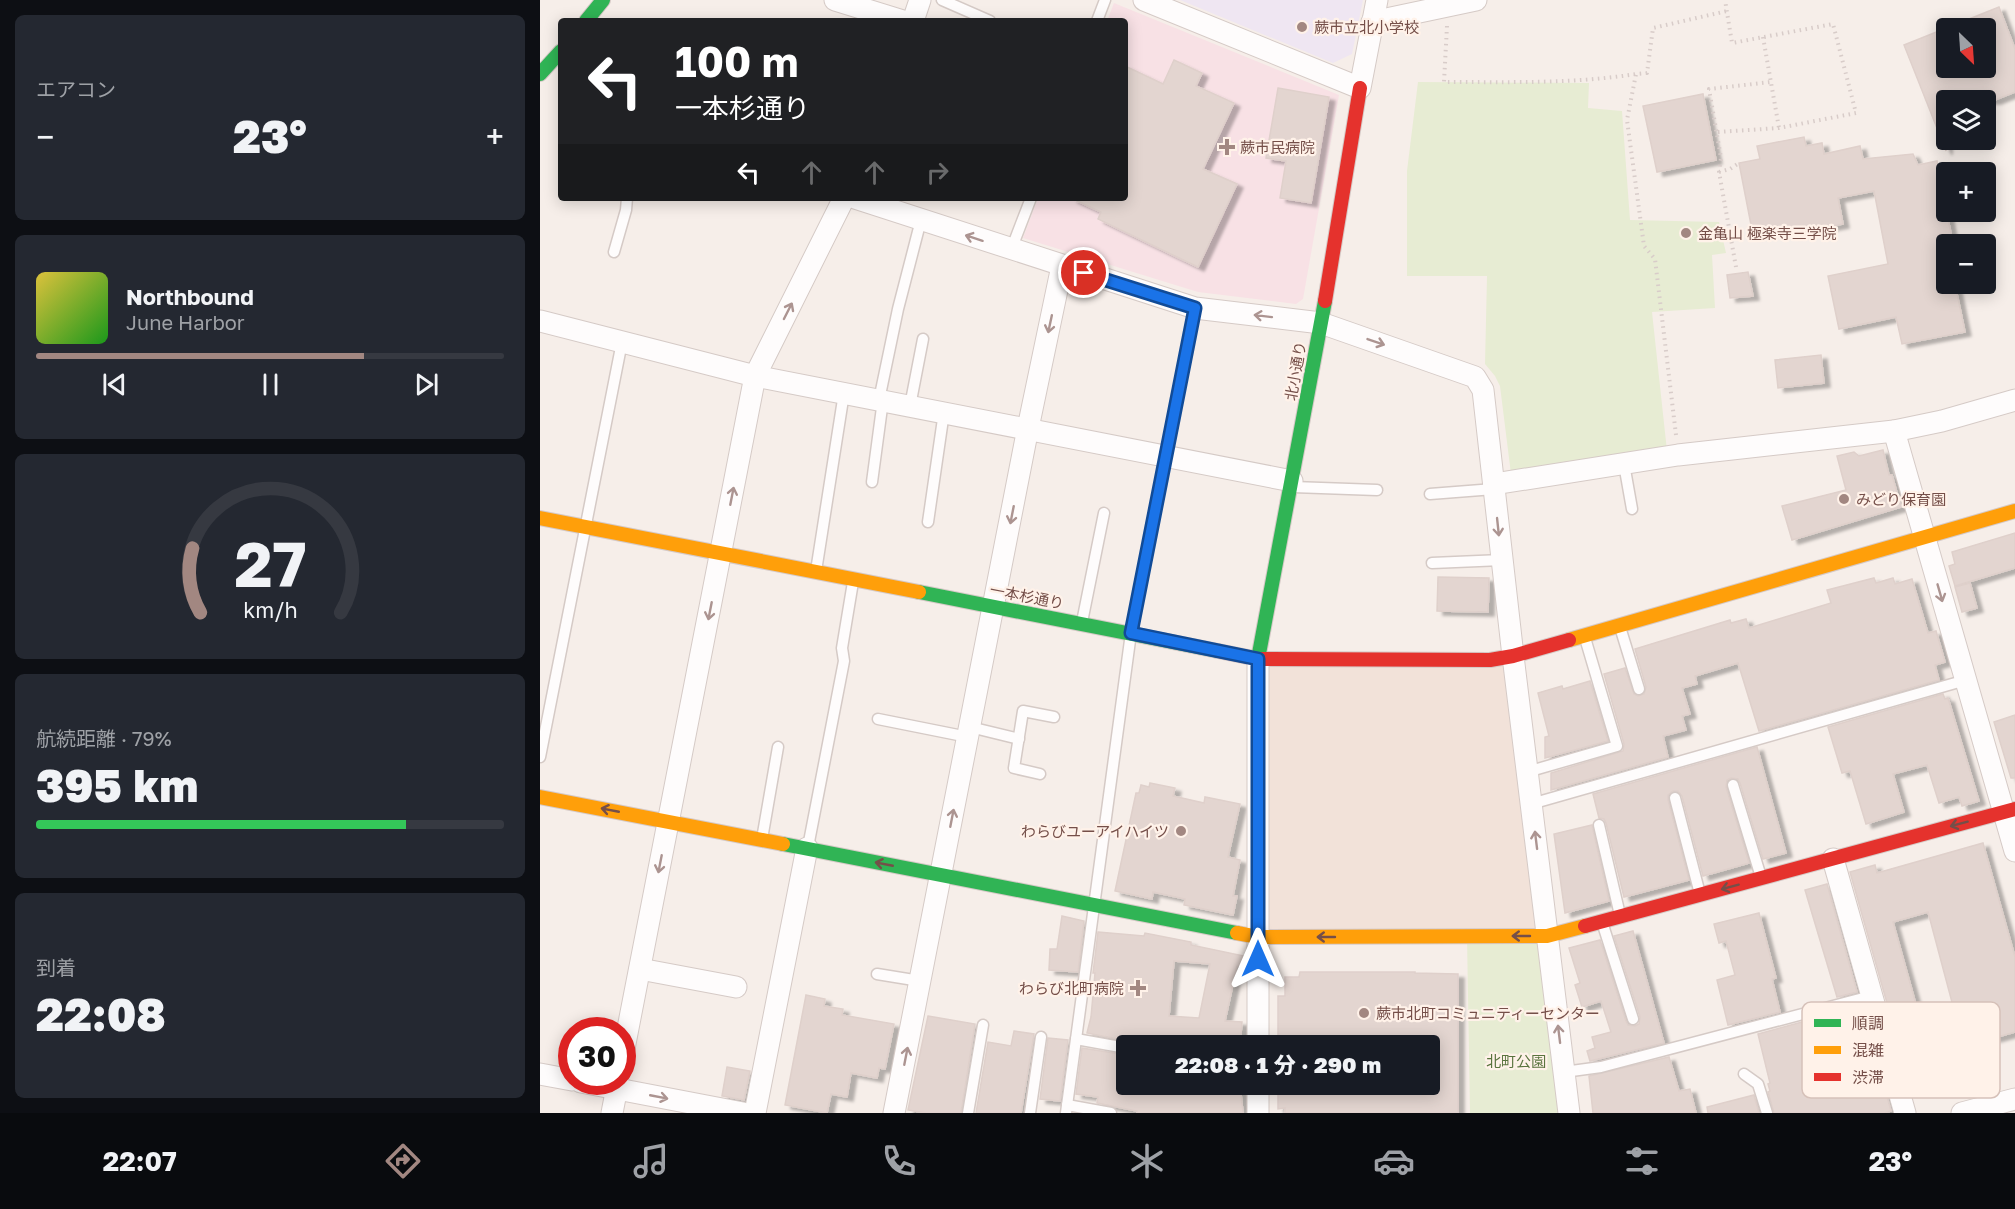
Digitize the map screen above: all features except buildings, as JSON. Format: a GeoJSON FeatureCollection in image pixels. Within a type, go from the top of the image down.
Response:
{"type":"FeatureCollection","features":[{"type":"Feature","properties":{"kind":"street"},"geometry":{"type":"LineString","coordinates":[[588,18],[603,0]]}},
{"type":"Feature","properties":{"kind":"street"},"geometry":{"type":"LineString","coordinates":[[835,0],[893,18]]}},
{"type":"Feature","properties":{"kind":"street"},"geometry":{"type":"LineString","coordinates":[[914,18],[921,0]]}},
{"type":"Feature","properties":{"kind":"street"},"geometry":{"type":"LineString","coordinates":[[1144,0],[1359,88],[1377,0]]}},
{"type":"Feature","properties":{"kind":"street"},"geometry":{"type":"LineString","coordinates":[[1372,22],[1476,0]]}},
{"type":"Feature","properties":{"kind":"street","name":"北小通り"},"geometry":{"type":"LineString","coordinates":[[1258,659],[1321,323],[1359,88]]}},
{"type":"Feature","properties":{"kind":"street"},"geometry":{"type":"LineString","coordinates":[[630,1017],[755,376],[842,201]]}},
{"type":"Feature","properties":{"kind":"street"},"geometry":{"type":"LineString","coordinates":[[864,201],[1062,267],[1195,308],[1321,323],[1475,377],[1483,390],[1569,1113]]}},
{"type":"Feature","properties":{"kind":"street"},"geometry":{"type":"LineString","coordinates":[[894,1113],[1028,428],[1062,267]]}},
{"type":"Feature","properties":{"kind":"street"},"geometry":{"type":"LineString","coordinates":[[540,321],[755,376],[1028,428],[1291,484]]}},
{"type":"Feature","properties":{"kind":"street"},"geometry":{"type":"LineString","coordinates":[[1494,487],[1678,455],[1894,431],[1942,421],[2015,400]]}},
{"type":"Feature","properties":{"kind":"street"},"geometry":{"type":"LineString","coordinates":[[1894,431],[1966,680],[2009,810],[2015,851]]}},
{"type":"Feature","properties":{"kind":"street"},"geometry":{"type":"LineString","coordinates":[[1924,537],[2015,511]]}},
{"type":"Feature","properties":{"kind":"street","name":"一本杉通り"},"geometry":{"type":"LineString","coordinates":[[540,518],[1258,659],[1490,660],[1513,656],[1924,537]]}},
{"type":"Feature","properties":{"kind":"street"},"geometry":{"type":"LineString","coordinates":[[1258,659],[1258,1035]]}},
{"type":"Feature","properties":{"kind":"street"},"geometry":{"type":"LineString","coordinates":[[540,796],[1258,937],[1547,936],[2009,810]]}},
{"type":"Feature","properties":{"kind":"street"},"geometry":{"type":"LineString","coordinates":[[755,1113],[807,848]]}},
{"type":"Feature","properties":{"kind":"street"},"geometry":{"type":"LineString","coordinates":[[1833,859],[1873,1002]]}},
{"type":"Feature","properties":{"kind":"street"},"geometry":{"type":"LineString","coordinates":[[640,969],[736,987]]}},
{"type":"Feature","properties":{"kind":"street"},"geometry":{"type":"LineString","coordinates":[[540,1074],[558,1077]]}},
{"type":"Feature","properties":{"kind":"street"},"geometry":{"type":"LineString","coordinates":[[636,1090],[709,1110],[743,1113]]}},
{"type":"Feature","properties":{"kind":"street"},"geometry":{"type":"LineString","coordinates":[[612,1113],[616,1095]]}},
{"type":"Feature","properties":{"kind":"street"},"geometry":{"type":"LineString","coordinates":[[1258,1095],[1258,1113]]}},
{"type":"Feature","properties":{"kind":"street"},"geometry":{"type":"LineString","coordinates":[[1901,1098],[1905,1113]]}},
{"type":"Feature","properties":{"kind":"street"},"geometry":{"type":"LineString","coordinates":[[1962,1113],[1993,1109],[2015,1099]]}},
{"type":"Feature","properties":{"kind":"lane"},"geometry":{"type":"LineString","coordinates":[[942,0],[983,18]]}},
{"type":"Feature","properties":{"kind":"lane"},"geometry":{"type":"LineString","coordinates":[[1098,18],[1105,0]]}},
{"type":"Feature","properties":{"kind":"lane"},"geometry":{"type":"LineString","coordinates":[[614,252],[627,201]]}},
{"type":"Feature","properties":{"kind":"lane"},"geometry":{"type":"LineString","coordinates":[[1011,250],[1029,201]]}},
{"type":"Feature","properties":{"kind":"lane"},"geometry":{"type":"LineString","coordinates":[[872,482],[881,400],[898,309],[921,220]]}},
{"type":"Feature","properties":{"kind":"lane"},"geometry":{"type":"LineString","coordinates":[[1111,1113],[1066,1109],[1131,633],[1195,308]]}},
{"type":"Feature","properties":{"kind":"lane"},"geometry":{"type":"LineString","coordinates":[[910,406],[923,339]]}},
{"type":"Feature","properties":{"kind":"lane"},"geometry":{"type":"LineString","coordinates":[[540,757],[622,342]]}},
{"type":"Feature","properties":{"kind":"lane"},"geometry":{"type":"LineString","coordinates":[[816,572],[844,393]]}},
{"type":"Feature","properties":{"kind":"lane"},"geometry":{"type":"LineString","coordinates":[[928,522],[944,412]]}},
{"type":"Feature","properties":{"kind":"lane"},"geometry":{"type":"LineString","coordinates":[[1624,464],[1632,509]]}},
{"type":"Feature","properties":{"kind":"lane"},"geometry":{"type":"LineString","coordinates":[[1291,484],[1377,490]]}},
{"type":"Feature","properties":{"kind":"lane"},"geometry":{"type":"LineString","coordinates":[[1430,494],[1494,487]]}},
{"type":"Feature","properties":{"kind":"lane"},"geometry":{"type":"LineString","coordinates":[[1082,623],[1104,513]]}},
{"type":"Feature","properties":{"kind":"lane"},"geometry":{"type":"LineString","coordinates":[[1432,563],[1502,560]]}},
{"type":"Feature","properties":{"kind":"lane"},"geometry":{"type":"LineString","coordinates":[[807,848],[844,661],[842,648],[854,579]]}},
{"type":"Feature","properties":{"kind":"lane"},"geometry":{"type":"LineString","coordinates":[[1619,625],[1639,690]]}},
{"type":"Feature","properties":{"kind":"lane"},"geometry":{"type":"LineString","coordinates":[[1527,772],[1617,746],[1584,635]]}},
{"type":"Feature","properties":{"kind":"lane"},"geometry":{"type":"LineString","coordinates":[[1531,804],[1966,680]]}},
{"type":"Feature","properties":{"kind":"lane"},"geometry":{"type":"LineString","coordinates":[[1040,774],[1014,768],[1023,711],[1054,717]]}},
{"type":"Feature","properties":{"kind":"lane"},"geometry":{"type":"LineString","coordinates":[[878,719],[1019,739]]}},
{"type":"Feature","properties":{"kind":"lane"},"geometry":{"type":"LineString","coordinates":[[762,839],[778,747]]}},
{"type":"Feature","properties":{"kind":"lane"},"geometry":{"type":"LineString","coordinates":[[1733,785],[1761,878]]}},
{"type":"Feature","properties":{"kind":"lane"},"geometry":{"type":"LineString","coordinates":[[1675,798],[1700,895]]}},
{"type":"Feature","properties":{"kind":"lane"},"geometry":{"type":"LineString","coordinates":[[1599,825],[1620,916]]}},
{"type":"Feature","properties":{"kind":"lane"},"geometry":{"type":"LineString","coordinates":[[1602,921],[1633,1019]]}},
{"type":"Feature","properties":{"kind":"lane"},"geometry":{"type":"LineString","coordinates":[[876,974],[920,981]]}},
{"type":"Feature","properties":{"kind":"lane"},"geometry":{"type":"LineString","coordinates":[[1848,1002],[1871,996]]}},
{"type":"Feature","properties":{"kind":"lane"},"geometry":{"type":"LineString","coordinates":[[1564,1072],[1601,1067],[1802,1014]]}},
{"type":"Feature","properties":{"kind":"lane"},"geometry":{"type":"LineString","coordinates":[[968,1113],[983,1025]]}},
{"type":"Feature","properties":{"kind":"lane"},"geometry":{"type":"LineString","coordinates":[[1030,1113],[1041,1037]]}},
{"type":"Feature","properties":{"kind":"lane"},"geometry":{"type":"LineString","coordinates":[[1076,1039],[1116,1046]]}},
{"type":"Feature","properties":{"kind":"lane"},"geometry":{"type":"LineString","coordinates":[[1744,1074],[1758,1084],[1767,1113]]}},
{"type":"Feature","properties":{"kind":"path"},"geometry":{"type":"LineString","coordinates":[[1718,132],[1779,128],[1856,113],[1833,24],[1732,42],[1725,0]]}},
{"type":"Feature","properties":{"kind":"path"},"geometry":{"type":"LineString","coordinates":[[1448,18],[1444,82],[1551,81],[1613,78],[1647,73],[1653,28],[1727,11]]}},
{"type":"Feature","properties":{"kind":"path"},"geometry":{"type":"LineString","coordinates":[[1763,37],[1779,128]]}},
{"type":"Feature","properties":{"kind":"path"},"geometry":{"type":"LineString","coordinates":[[1636,74],[1627,120],[1644,246],[1655,259],[1678,455]]}},
{"type":"Feature","properties":{"kind":"path"},"geometry":{"type":"LineString","coordinates":[[1736,267],[1719,172],[1721,158],[1718,132],[1709,89],[1771,82]]}},
{"type":"Feature","properties":{"kind":"path"},"geometry":{"type":"LineString","coordinates":[[1719,172],[1730,170],[1739,163]]}},
{"type":"Feature","properties":{"kind":"shaded area","name":"蕨市立北小学校"},"geometry":{"type":"Polygon","coordinates":[[[1180,0],[1363,0],[1352,54],[1333,63],[1180,0]]]}},
{"type":"Feature","properties":{"kind":"shaded area","name":"蕨市民病院"},"geometry":{"type":"Polygon","coordinates":[[[1114,3],[1339,95],[1303,299],[1296,304],[1198,292],[1023,238],[1037,201],[1128,201],[1128,18],[1108,18],[1114,3]]]}},
{"type":"Feature","properties":{"kind":"shaded area"},"geometry":{"type":"Polygon","coordinates":[[[1513,656],[1547,936],[1258,937],[1258,659],[1513,656]]]}},
{"type":"Feature","properties":{"kind":"green space"},"geometry":{"type":"Polygon","coordinates":[[[1418,82],[1589,83],[1588,108],[1622,111],[1630,220],[1719,222],[1726,253],[1712,255],[1715,308],[1652,312],[1667,451],[1511,474],[1500,386],[1485,364],[1487,276],[1407,276],[1407,171],[1418,82]]]}},
{"type":"Feature","properties":{"kind":"green space","name":"北町公園"},"geometry":{"type":"Polygon","coordinates":[[[1547,936],[1569,1113],[1470,1113],[1467,937],[1547,936]]]}},
{"type":"Feature","properties":{"kind":"traffic: fast"},"geometry":{"type":"LineString","coordinates":[[588,18],[603,0]]}},
{"type":"Feature","properties":{"kind":"traffic: fast"},"geometry":{"type":"LineString","coordinates":[[540,74],[558,54]]}},
{"type":"Feature","properties":{"kind":"traffic: fast"},"geometry":{"type":"LineString","coordinates":[[1258,659],[1325,301]]}},
{"type":"Feature","properties":{"kind":"traffic: fast"},"geometry":{"type":"LineString","coordinates":[[919,592],[1218,651]]}},
{"type":"Feature","properties":{"kind":"traffic: fast"},"geometry":{"type":"LineString","coordinates":[[783,844],[1237,933]]}},
{"type":"Feature","properties":{"kind":"traffic: slow"},"geometry":{"type":"LineString","coordinates":[[1569,640],[2015,511]]}},
{"type":"Feature","properties":{"kind":"traffic: slow"},"geometry":{"type":"LineString","coordinates":[[540,518],[919,592]]}},
{"type":"Feature","properties":{"kind":"traffic: slow"},"geometry":{"type":"LineString","coordinates":[[540,797],[783,844]]}},
{"type":"Feature","properties":{"kind":"traffic: slow"},"geometry":{"type":"LineString","coordinates":[[1237,933],[1258,937],[1547,936],[1585,926]]}},
{"type":"Feature","properties":{"kind":"traffic: jam"},"geometry":{"type":"LineString","coordinates":[[1325,301],[1360,88]]}},
{"type":"Feature","properties":{"kind":"traffic: jam"},"geometry":{"type":"LineString","coordinates":[[1218,651],[1258,659],[1490,660],[1569,640]]}},
{"type":"Feature","properties":{"kind":"traffic: jam"},"geometry":{"type":"LineString","coordinates":[[1585,926],[2015,809]]}},
{"type":"Feature","properties":{"kind":"place","name":"蕨市立北小学校"},"geometry":{"type":"Point","coordinates":[1302,27]}},
{"type":"Feature","properties":{"kind":"place","name":"蕨市民病院"},"geometry":{"type":"Point","coordinates":[1227,147]}},
{"type":"Feature","properties":{"kind":"place","name":"金亀山 極楽寺三学院"},"geometry":{"type":"Point","coordinates":[1686,233]}},
{"type":"Feature","properties":{"kind":"place","name":"みどり保育園"},"geometry":{"type":"Point","coordinates":[1844,499]}},
{"type":"Feature","properties":{"kind":"place","name":"わらびユーアイハイツ"},"geometry":{"type":"Point","coordinates":[1181,831]}},
{"type":"Feature","properties":{"kind":"place","name":"わらび北町病院"},"geometry":{"type":"Point","coordinates":[1138,988]}},
{"type":"Feature","properties":{"kind":"place","name":"蕨市北町コミュニティーセンター"},"geometry":{"type":"Point","coordinates":[1364,1013]}},
{"type":"Feature","properties":{"kind":"route"},"geometry":{"type":"LineString","coordinates":[[1084,273],[1195,308],[1131,633],[1258,659],[1258,959]]}}]}
